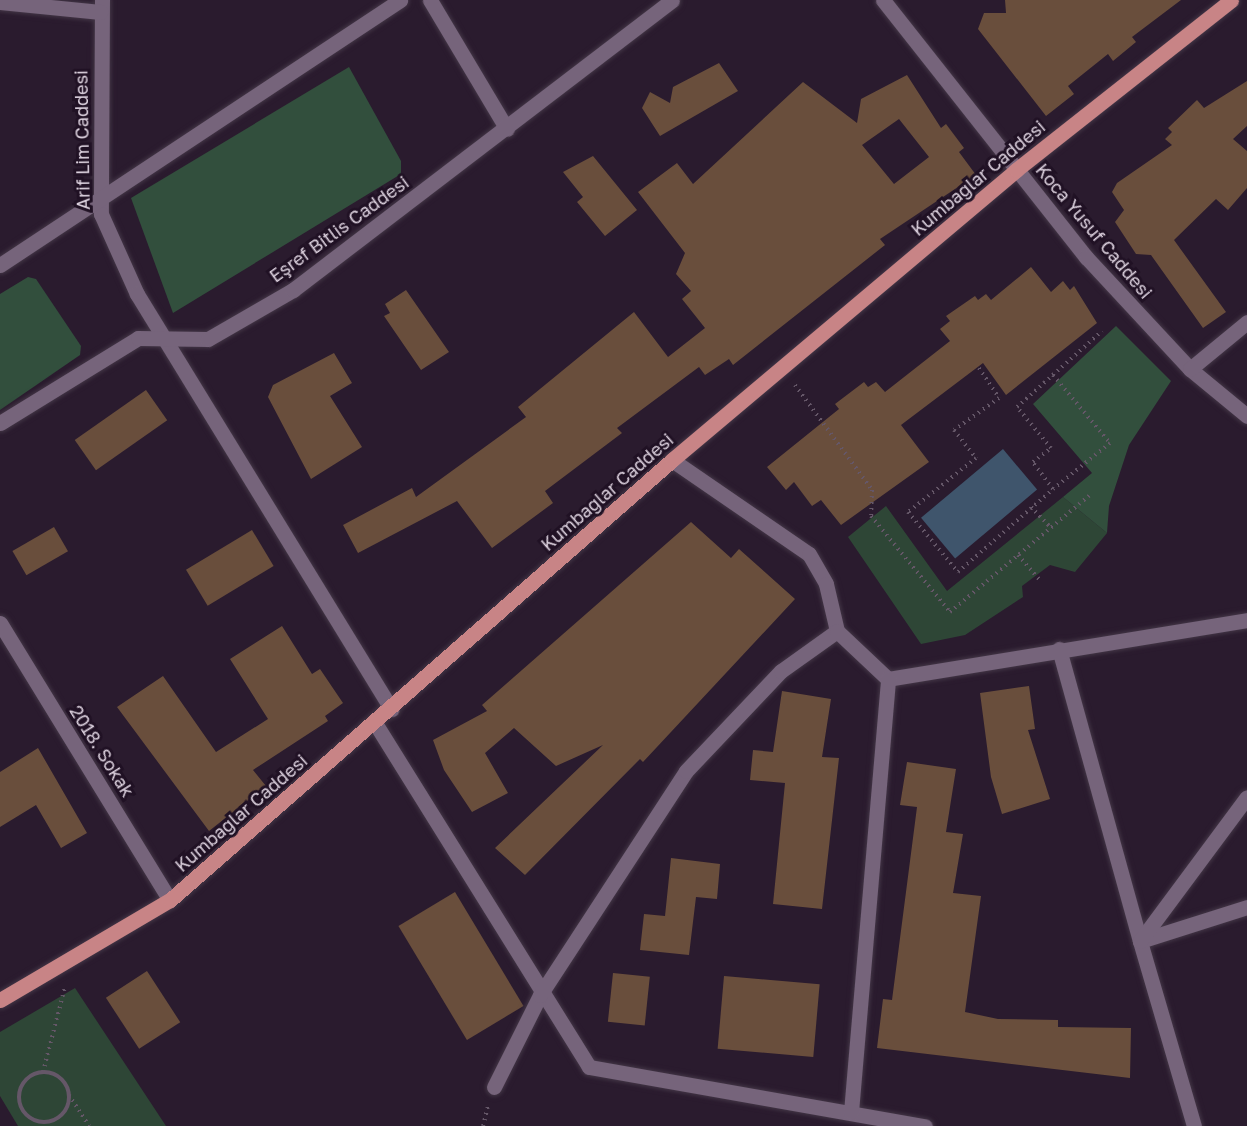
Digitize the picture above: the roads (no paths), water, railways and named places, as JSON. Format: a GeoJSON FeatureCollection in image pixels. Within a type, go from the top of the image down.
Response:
{"type":"FeatureCollection","features":[{"type":"Feature","properties":{"kind":"main road","name":"Kumbağlar Caddesi"},"geometry":{"type":"LineString","coordinates":[[0,1000],[170,900],[391,709],[672,460],[1016,170],[1231,0]]}},
{"type":"Feature","properties":{"kind":"street"},"geometry":{"type":"LineString","coordinates":[[0,265],[100,196],[400,0]]}},
{"type":"Feature","properties":{"kind":"street"},"geometry":{"type":"LineString","coordinates":[[430,0],[507,129]]}},
{"type":"Feature","properties":{"kind":"street","name":"Eşref Bitlis Caddesi"},"geometry":{"type":"LineString","coordinates":[[0,423],[118,347],[138,338],[164,336],[180,342],[208,339],[294,290],[507,129],[672,0]]}},
{"type":"Feature","properties":{"kind":"street","name":"Koca Yusuf Caddesi"},"geometry":{"type":"LineString","coordinates":[[883,0],[1086,257],[1190,369],[1247,416]]}},
{"type":"Feature","properties":{"kind":"street"},"geometry":{"type":"LineString","coordinates":[[0,2],[101,6]]}},
{"type":"Feature","properties":{"kind":"street","name":"Arif Lim Caddesi"},"geometry":{"type":"LineString","coordinates":[[101,6],[101,214],[136,294],[164,336],[391,709]]}},
{"type":"Feature","properties":{"kind":"street"},"geometry":{"type":"LineString","coordinates":[[1190,369],[1247,322]]}},
{"type":"Feature","properties":{"kind":"street"},"geometry":{"type":"LineString","coordinates":[[672,460],[809,554],[826,584],[837,631],[888,679]]}},
{"type":"Feature","properties":{"kind":"street"},"geometry":{"type":"LineString","coordinates":[[888,679],[1247,620]]}},
{"type":"Feature","properties":{"kind":"street","name":"2018. Sokak"},"geometry":{"type":"LineString","coordinates":[[0,623],[170,900]]}},
{"type":"Feature","properties":{"kind":"street"},"geometry":{"type":"LineString","coordinates":[[494,1087],[540,995],[686,771],[782,671],[837,631]]}},
{"type":"Feature","properties":{"kind":"street"},"geometry":{"type":"LineString","coordinates":[[1059,650],[1194,1126]]}},
{"type":"Feature","properties":{"kind":"street"},"geometry":{"type":"LineString","coordinates":[[851,1112],[888,679]]}},
{"type":"Feature","properties":{"kind":"street"},"geometry":{"type":"LineString","coordinates":[[375,723],[540,995],[589,1067],[924,1126]]}},
{"type":"Feature","properties":{"kind":"street"},"geometry":{"type":"LineString","coordinates":[[1140,941],[1247,797]]}},
{"type":"Feature","properties":{"kind":"street"},"geometry":{"type":"LineString","coordinates":[[1140,941],[1247,907]]}},
{"type":"Feature","properties":{"kind":"water"},"geometry":{"type":"Polygon","coordinates":[[[1003,449],[1037,490],[955,558],[921,518],[1003,449]]]}}]}
